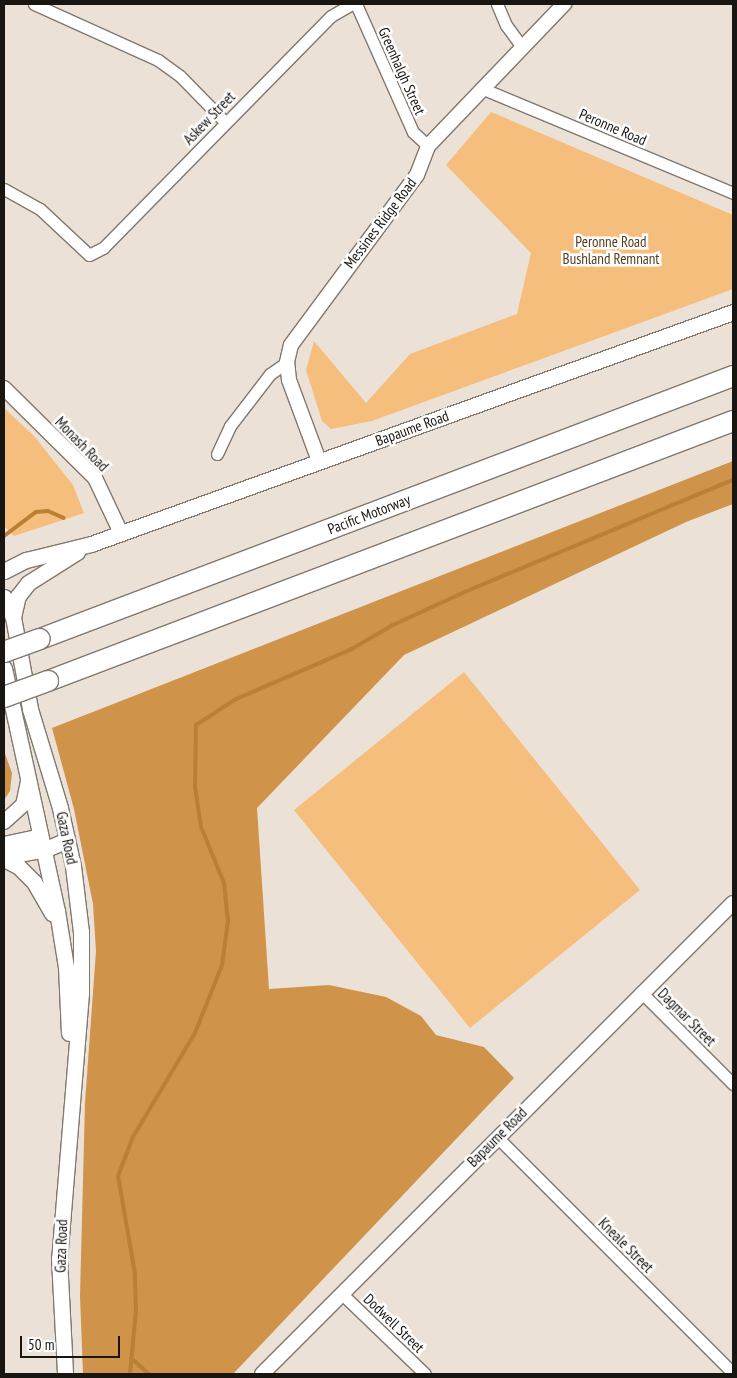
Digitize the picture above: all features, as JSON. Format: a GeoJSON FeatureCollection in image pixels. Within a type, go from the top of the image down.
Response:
{"type":"FeatureCollection","features":[{"type":"Feature","properties":{"kind":"highway","name":"Pacific Motorway"},"geometry":{"type":"LineString","coordinates":[[4,652],[733,376]]}},
{"type":"Feature","properties":{"kind":"highway"},"geometry":{"type":"LineString","coordinates":[[4,697],[733,421]]}},
{"type":"Feature","properties":{"kind":"main road","name":"Bapaume Road"},"geometry":{"type":"LineString","coordinates":[[4,571],[26,560],[91,544],[733,312]]}},
{"type":"Feature","properties":{"kind":"main road","name":"Bapaume Road"},"geometry":{"type":"LineString","coordinates":[[13,617],[17,599],[28,583],[91,544]]}},
{"type":"Feature","properties":{"kind":"main road","name":"Gaza Road"},"geometry":{"type":"LineString","coordinates":[[4,597],[13,617],[30,709],[67,838],[82,947],[59,1258],[65,1374]]}},
{"type":"Feature","properties":{"kind":"main road","name":"Gaza Road"},"geometry":{"type":"LineString","coordinates":[[4,668],[61,933],[71,1087]]}},
{"type":"Feature","properties":{"kind":"main road"},"geometry":{"type":"LineString","coordinates":[[4,858],[42,843],[67,838]]}},
{"type":"Feature","properties":{"kind":"main road"},"geometry":{"type":"LineString","coordinates":[[4,858],[18,866],[37,885],[61,933]]}},
{"type":"Feature","properties":{"kind":"street"},"geometry":{"type":"LineString","coordinates":[[34,4],[158,60],[180,76],[225,122]]}},
{"type":"Feature","properties":{"kind":"street","name":"Askew Street"},"geometry":{"type":"LineString","coordinates":[[4,189],[40,209],[89,255],[103,248],[331,16],[352,4]]}},
{"type":"Feature","properties":{"kind":"street","name":"Greenhalgh Street"},"geometry":{"type":"LineString","coordinates":[[356,4],[413,132],[428,146]]}},
{"type":"Feature","properties":{"kind":"street"},"geometry":{"type":"LineString","coordinates":[[497,4],[509,30],[522,47]]}},
{"type":"Feature","properties":{"kind":"street","name":"Messines Ridge Road"},"geometry":{"type":"LineString","coordinates":[[319,461],[289,380],[287,362],[289,348],[417,174],[428,146],[481,88],[564,4]]}},
{"type":"Feature","properties":{"kind":"street","name":"Peronne Road"},"geometry":{"type":"LineString","coordinates":[[481,88],[733,193]]}},
{"type":"Feature","properties":{"kind":"street"},"geometry":{"type":"LineString","coordinates":[[217,454],[230,426],[270,374],[287,362]]}},
{"type":"Feature","properties":{"kind":"street","name":"Monash Road"},"geometry":{"type":"LineString","coordinates":[[4,388],[89,471],[102,489],[121,533]]}},
{"type":"Feature","properties":{"kind":"street"},"geometry":{"type":"LineString","coordinates":[[4,822],[23,805],[28,788],[28,777]]}},
{"type":"Feature","properties":{"kind":"street"},"geometry":{"type":"LineString","coordinates":[[4,844],[42,843]]}},
{"type":"Feature","properties":{"kind":"street","name":"Bapaume Road"},"geometry":{"type":"LineString","coordinates":[[262,1374],[641,992],[733,903]]}},
{"type":"Feature","properties":{"kind":"street","name":"Dagmar Street"},"geometry":{"type":"LineString","coordinates":[[641,992],[733,1084]]}},
{"type":"Feature","properties":{"kind":"street","name":"Kneale Street"},"geometry":{"type":"LineString","coordinates":[[497,1137],[733,1374]]}},
{"type":"Feature","properties":{"kind":"street","name":"Dodwell Street"},"geometry":{"type":"LineString","coordinates":[[342,1294],[425,1374]]}},
{"type":"Feature","properties":{"kind":"green space","name":"Peronne Road Bushland Remnant"},"geometry":{"type":"Polygon","coordinates":[[[491,112],[733,215],[733,289],[372,421],[331,429],[322,421],[306,370],[314,341],[366,403],[410,354],[517,314],[531,253],[446,165],[491,112]]]}},
{"type":"Feature","properties":{"kind":"green space"},"geometry":{"type":"Polygon","coordinates":[[[4,408],[34,436],[73,485],[84,513],[14,536],[4,526],[4,408]]]}},
{"type":"Feature","properties":{"kind":"green space"},"geometry":{"type":"Polygon","coordinates":[[[464,672],[640,890],[470,1028],[294,810],[464,672]]]}},
{"type":"Feature","properties":{"kind":"shaded area"},"geometry":{"type":"Polygon","coordinates":[[[733,461],[733,504],[686,522],[404,655],[257,808],[269,989],[329,985],[386,997],[421,1016],[436,1035],[484,1047],[514,1078],[233,1374],[83,1374],[80,1296],[85,1103],[96,951],[93,904],[74,809],[52,728],[733,461]]]}},
{"type":"Feature","properties":{"kind":"shaded area"},"geometry":{"type":"Polygon","coordinates":[[[4,751],[12,773],[10,791],[4,800],[4,751]]]}},
{"type":"Feature","properties":{"kind":"waterway"},"geometry":{"type":"LineString","coordinates":[[130,1374],[136,1310],[135,1274],[118,1176],[133,1137],[195,1033],[222,965],[228,921],[224,883],[201,827],[195,787],[196,725],[236,699],[350,650],[393,625],[467,591],[733,480]]}},
{"type":"Feature","properties":{"kind":"waterway"},"geometry":{"type":"LineString","coordinates":[[4,536],[36,512],[48,511],[64,518]]}},
{"type":"Feature","properties":{"kind":"waterway"},"geometry":{"type":"LineString","coordinates":[[131,1358],[149,1374]]}}]}
